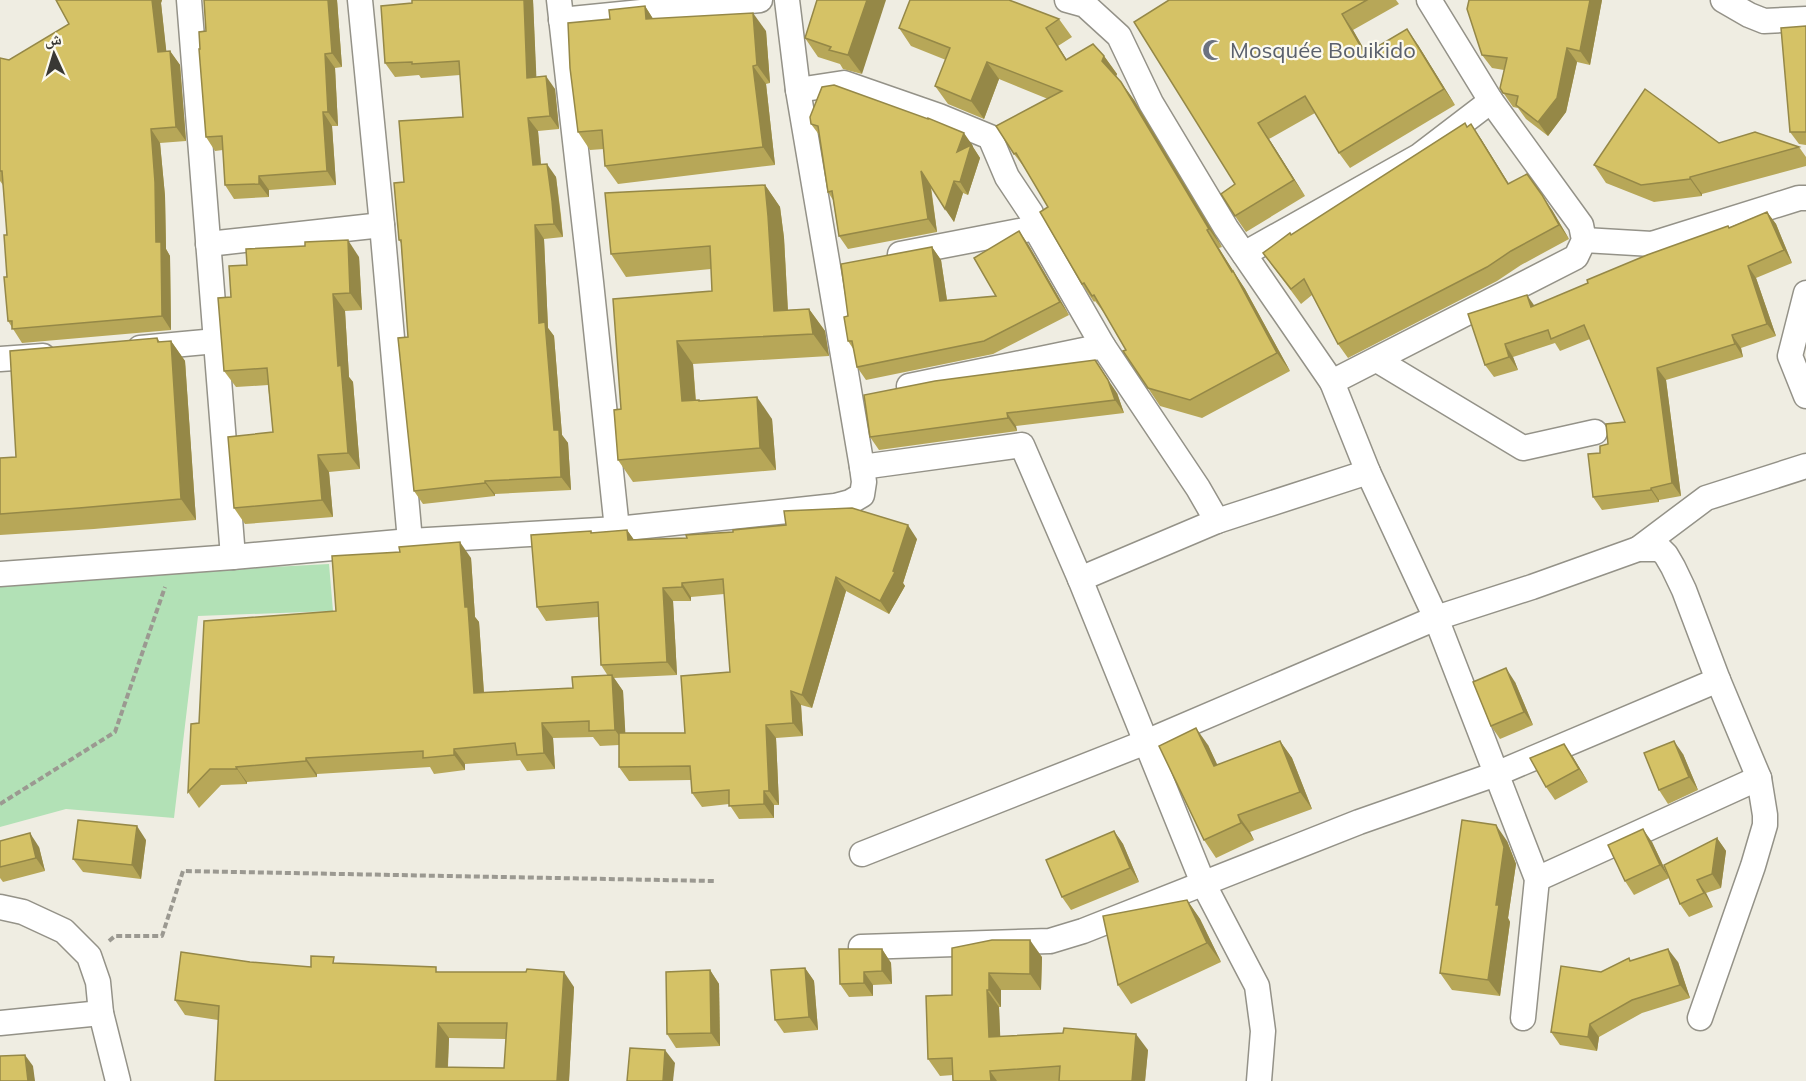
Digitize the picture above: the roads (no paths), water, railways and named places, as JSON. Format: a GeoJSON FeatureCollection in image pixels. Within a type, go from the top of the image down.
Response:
{"type":"FeatureCollection","features":[{"type":"Feature","properties":{"kind":"street"},"geometry":{"type":"LineString","coordinates":[[189,0],[233,557]]}},
{"type":"Feature","properties":{"kind":"street"},"geometry":{"type":"LineString","coordinates":[[360,0],[410,541]]}},
{"type":"Feature","properties":{"kind":"street"},"geometry":{"type":"LineString","coordinates":[[617,529],[560,10],[760,0]]}},
{"type":"Feature","properties":{"kind":"street"},"geometry":{"type":"LineString","coordinates":[[0,573],[233,557],[410,541],[617,529],[835,506],[850,502],[862,495],[864,482],[862,467],[870,394],[850,263],[798,90],[787,0]]}},
{"type":"Feature","properties":{"kind":"street"},"geometry":{"type":"LineString","coordinates":[[1067,0],[1085,5],[1119,36],[1151,103],[1244,254],[1332,382],[1368,472],[1436,618],[1537,879],[1523,1018]]}},
{"type":"Feature","properties":{"kind":"street"},"geometry":{"type":"LineString","coordinates":[[1332,382],[1576,258],[1584,240],[1581,225],[1491,101],[1429,0]]}},
{"type":"Feature","properties":{"kind":"street"},"geometry":{"type":"LineString","coordinates":[[1723,0],[1764,21],[1806,20]]}},
{"type":"Feature","properties":{"kind":"street"},"geometry":{"type":"LineString","coordinates":[[798,90],[844,83],[990,136],[1007,177],[1031,213],[1035,228],[1102,346],[1198,488],[1217,521]]}},
{"type":"Feature","properties":{"kind":"street"},"geometry":{"type":"LineString","coordinates":[[1244,254],[1419,156],[1491,101]]}},
{"type":"Feature","properties":{"kind":"street"},"geometry":{"type":"LineString","coordinates":[[1584,240],[1652,244],[1799,198],[1806,198]]}},
{"type":"Feature","properties":{"kind":"street"},"geometry":{"type":"LineString","coordinates":[[208,244],[382,225]]}},
{"type":"Feature","properties":{"kind":"street"},"geometry":{"type":"LineString","coordinates":[[850,263],[1035,228]]}},
{"type":"Feature","properties":{"kind":"street"},"geometry":{"type":"LineString","coordinates":[[1806,293],[1798,354],[1806,396]]}},
{"type":"Feature","properties":{"kind":"street"},"geometry":{"type":"LineString","coordinates":[[114,350],[216,341]]}},
{"type":"Feature","properties":{"kind":"street"},"geometry":{"type":"LineString","coordinates":[[870,394],[1102,346]]}},
{"type":"Feature","properties":{"kind":"street"},"geometry":{"type":"LineString","coordinates":[[0,359],[68,354]]}},
{"type":"Feature","properties":{"kind":"street"},"geometry":{"type":"LineString","coordinates":[[1377,360],[1523,448],[1595,432]]}},
{"type":"Feature","properties":{"kind":"street"},"geometry":{"type":"LineString","coordinates":[[862,467],[1022,446],[1080,579],[1203,883],[1257,986],[1263,1030],[1259,1081]]}},
{"type":"Feature","properties":{"kind":"street"},"geometry":{"type":"LineString","coordinates":[[862,854],[1146,742],[1436,618],[1638,549],[1706,498],[1806,466]]}},
{"type":"Feature","properties":{"kind":"street"},"geometry":{"type":"LineString","coordinates":[[1080,579],[1217,521],[1368,472]]}},
{"type":"Feature","properties":{"kind":"street"},"geometry":{"type":"LineString","coordinates":[[1638,549],[1660,549],[1666,555],[1683,590],[1759,778],[1764,801],[1765,825],[1753,866],[1700,1018]]}},
{"type":"Feature","properties":{"kind":"street"},"geometry":{"type":"LineString","coordinates":[[861,947],[1050,941],[1083,931],[1359,822],[1496,774],[1718,680]]}},
{"type":"Feature","properties":{"kind":"street"},"geometry":{"type":"LineString","coordinates":[[1537,879],[1759,778]]}},
{"type":"Feature","properties":{"kind":"street"},"geometry":{"type":"LineString","coordinates":[[0,907],[23,912],[64,931],[89,956],[98,982],[101,1013],[118,1081]]}},
{"type":"Feature","properties":{"kind":"street"},"geometry":{"type":"LineString","coordinates":[[0,1023],[101,1013]]}},
{"type":"Feature","properties":{"kind":"place","name":"Mosquée Bouikido"},"geometry":{"type":"Point","coordinates":[1213,50]}}]}
